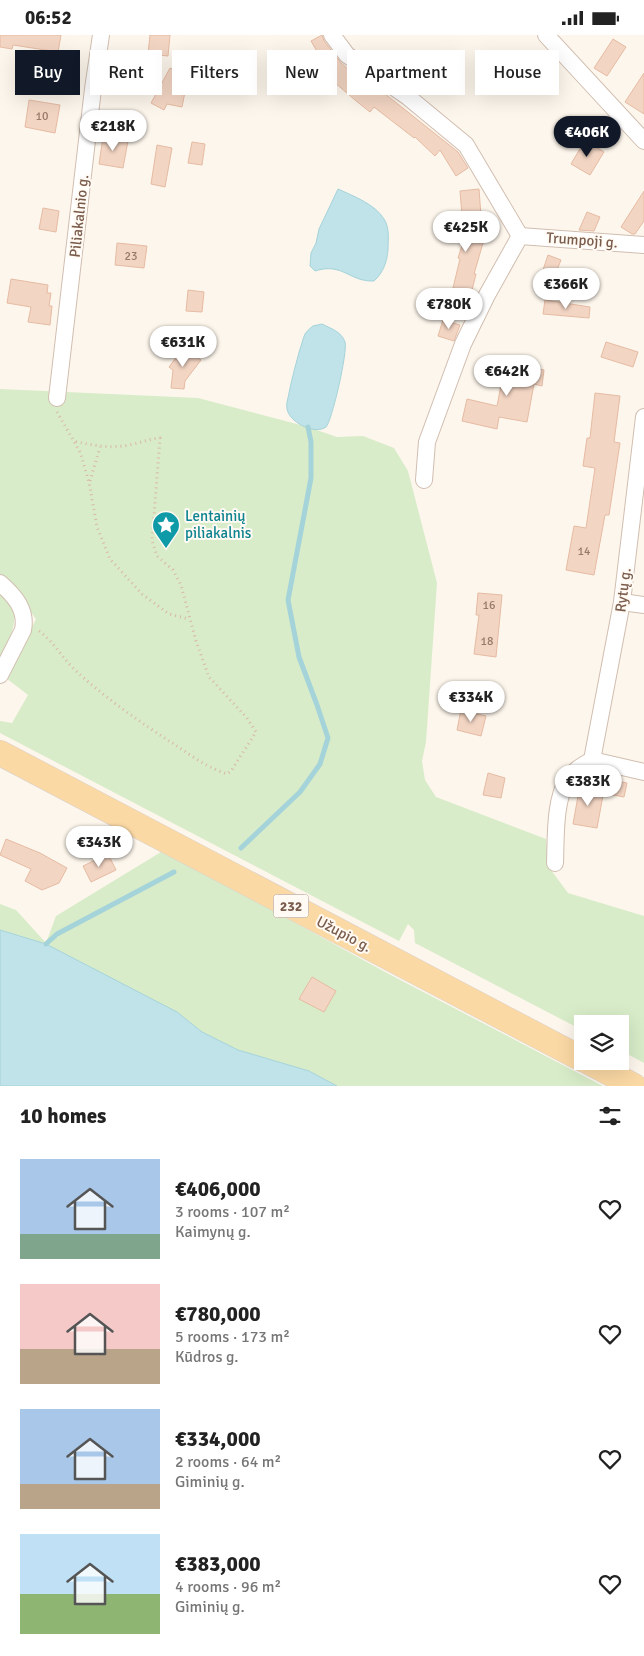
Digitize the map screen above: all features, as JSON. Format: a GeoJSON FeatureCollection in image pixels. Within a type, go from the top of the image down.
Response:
{"type":"FeatureCollection","features":[{"type":"Feature","properties":{"kind":"main road","name":"Užupio g."},"geometry":{"type":"LineString","coordinates":[[0,753],[574,1055]]}},
{"type":"Feature","properties":{"kind":"main road"},"geometry":{"type":"LineString","coordinates":[[604,1070],[634,1086]]}},
{"type":"Feature","properties":{"kind":"street","name":"Piliakalnio g."},"geometry":{"type":"LineString","coordinates":[[57,398],[101,35]]}},
{"type":"Feature","properties":{"kind":"street"},"geometry":{"type":"LineString","coordinates":[[332,35],[346,55],[408,97],[466,145],[520,236],[487,295],[463,345],[427,442],[424,480]]}},
{"type":"Feature","properties":{"kind":"street"},"geometry":{"type":"LineString","coordinates":[[546,35],[644,141]]}},
{"type":"Feature","properties":{"kind":"street","name":"Trumpoji g."},"geometry":{"type":"LineString","coordinates":[[520,236],[644,245]]}},
{"type":"Feature","properties":{"kind":"street","name":"Rytų g."},"geometry":{"type":"LineString","coordinates":[[592,760],[622,602],[644,417]]}},
{"type":"Feature","properties":{"kind":"street"},"geometry":{"type":"LineString","coordinates":[[0,583],[23,611],[24,623],[23,630],[0,675]]}},
{"type":"Feature","properties":{"kind":"street"},"geometry":{"type":"LineString","coordinates":[[622,602],[644,605]]}},
{"type":"Feature","properties":{"kind":"street"},"geometry":{"type":"LineString","coordinates":[[555,863],[560,801],[567,780],[575,771],[592,760],[644,772]]}},
{"type":"Feature","properties":{"kind":"path"},"geometry":{"type":"LineString","coordinates":[[57,398],[57,413],[80,452],[90,482],[97,527],[110,559],[142,594],[168,614],[189,619]]}},
{"type":"Feature","properties":{"kind":"path"},"geometry":{"type":"LineString","coordinates":[[24,623],[46,636],[73,667],[146,726],[218,771],[227,774],[256,733],[247,718],[209,677],[189,619],[181,585],[173,570],[158,556],[152,541],[160,438],[148,439],[129,445],[100,447],[73,441]]}},
{"type":"Feature","properties":{"kind":"path"},"geometry":{"type":"LineString","coordinates":[[90,482],[100,447]]}},
{"type":"Feature","properties":{"kind":"green space"},"geometry":{"type":"Polygon","coordinates":[[[0,389],[198,398],[308,427],[337,437],[363,436],[394,448],[408,471],[437,583],[426,742],[422,761],[425,780],[436,797],[546,839],[548,866],[568,893],[644,916],[644,1063],[629,1055],[629,1015],[574,1015],[574,1026],[415,943],[414,930],[408,924],[399,941],[0,733],[0,721],[12,723],[28,695],[6,678],[36,619],[16,593],[0,579],[0,389]]]}},
{"type":"Feature","properties":{"kind":"green space"},"geometry":{"type":"Polygon","coordinates":[[[0,591],[8,599],[12,608],[14,624],[9,641],[0,659],[0,591]]]}},
{"type":"Feature","properties":{"kind":"green space"},"geometry":{"type":"Polygon","coordinates":[[[161,852],[204,873],[387,973],[603,1086],[337,1086],[309,1071],[238,1050],[202,1032],[177,1012],[46,944],[0,930],[0,904],[16,910],[46,943],[56,916],[161,852]]]}},
{"type":"Feature","properties":{"kind":"water"},"geometry":{"type":"Polygon","coordinates":[[[338,189],[375,209],[386,223],[388,234],[387,259],[382,271],[374,281],[358,279],[339,270],[325,269],[315,271],[310,266],[311,253],[316,243],[319,229],[338,189]]]}},
{"type":"Feature","properties":{"kind":"water"},"geometry":{"type":"Polygon","coordinates":[[[322,324],[341,336],[345,342],[345,348],[339,386],[329,422],[326,427],[316,430],[304,427],[294,420],[287,410],[287,405],[304,336],[313,326],[322,324]]]}},
{"type":"Feature","properties":{"kind":"water"},"geometry":{"type":"Polygon","coordinates":[[[0,930],[46,944],[177,1012],[202,1032],[238,1050],[309,1071],[337,1086],[0,1086],[0,930]]]}},
{"type":"Feature","properties":{"kind":"building"},"geometry":{"type":"Polygon","coordinates":[[[0,35],[61,35],[58,50],[13,45],[12,49],[0,47],[0,35]]]}},
{"type":"Feature","properties":{"kind":"building"},"geometry":{"type":"Polygon","coordinates":[[[150,35],[170,35],[168,56],[162,55],[162,50],[148,50],[150,35]]]}},
{"type":"Feature","properties":{"kind":"building"},"geometry":{"type":"Polygon","coordinates":[[[322,35],[331,50],[316,50],[311,41],[322,35]]]}},
{"type":"Feature","properties":{"kind":"building"},"geometry":{"type":"Polygon","coordinates":[[[613,39],[626,47],[607,76],[594,68],[613,39]]]}},
{"type":"Feature","properties":{"kind":"building"},"geometry":{"type":"Polygon","coordinates":[[[337,58],[347,68],[347,93],[337,84],[337,58]]]}},
{"type":"Feature","properties":{"kind":"building"},"geometry":{"type":"Polygon","coordinates":[[[170,68],[172,69],[172,95],[184,95],[182,107],[167,104],[164,110],[151,103],[155,95],[162,95],[162,83],[170,68]]]}},
{"type":"Feature","properties":{"kind":"building"},"geometry":{"type":"Polygon","coordinates":[[[644,73],[644,114],[625,102],[644,73]]]}},
{"type":"Feature","properties":{"kind":"building"},"geometry":{"type":"Polygon","coordinates":[[[349,95],[387,95],[458,152],[468,168],[456,176],[440,150],[435,156],[415,137],[374,107],[370,112],[349,95]]]}},
{"type":"Feature","properties":{"kind":"building"},"geometry":{"type":"Polygon","coordinates":[[[29,100],[60,105],[55,133],[25,127],[29,100]]]}},
{"type":"Feature","properties":{"kind":"building"},"geometry":{"type":"Polygon","coordinates":[[[103,137],[128,141],[123,168],[99,164],[103,137]]]}},
{"type":"Feature","properties":{"kind":"building"},"geometry":{"type":"Polygon","coordinates":[[[585,140],[604,152],[590,175],[571,164],[585,140]]]}},
{"type":"Feature","properties":{"kind":"building"},"geometry":{"type":"Polygon","coordinates":[[[192,142],[205,144],[202,165],[188,163],[192,142]]]}},
{"type":"Feature","properties":{"kind":"building"},"geometry":{"type":"Polygon","coordinates":[[[157,145],[172,148],[165,187],[151,184],[157,145]]]}},
{"type":"Feature","properties":{"kind":"building"},"geometry":{"type":"Polygon","coordinates":[[[479,189],[483,243],[474,274],[476,274],[471,294],[465,292],[456,318],[447,315],[448,311],[439,308],[445,290],[452,292],[460,259],[458,258],[464,239],[460,191],[479,189]]]}},
{"type":"Feature","properties":{"kind":"building"},"geometry":{"type":"Polygon","coordinates":[[[644,191],[644,221],[635,234],[632,234],[621,227],[644,191]]]}},
{"type":"Feature","properties":{"kind":"building"},"geometry":{"type":"Polygon","coordinates":[[[43,208],[59,211],[56,232],[39,229],[43,208]]]}},
{"type":"Feature","properties":{"kind":"building"},"geometry":{"type":"Polygon","coordinates":[[[587,212],[600,217],[594,231],[579,230],[587,212]]]}},
{"type":"Feature","properties":{"kind":"building"},"geometry":{"type":"Polygon","coordinates":[[[117,243],[147,246],[144,268],[115,265],[117,243]]]}},
{"type":"Feature","properties":{"kind":"building"},"geometry":{"type":"Polygon","coordinates":[[[548,255],[561,260],[555,275],[543,270],[548,255]]]}},
{"type":"Feature","properties":{"kind":"building"},"geometry":{"type":"Polygon","coordinates":[[[11,279],[48,285],[47,293],[51,293],[49,306],[52,306],[50,325],[28,322],[31,307],[7,303],[11,279]]]}},
{"type":"Feature","properties":{"kind":"building"},"geometry":{"type":"Polygon","coordinates":[[[188,290],[204,292],[202,312],[186,311],[188,290]]]}},
{"type":"Feature","properties":{"kind":"building"},"geometry":{"type":"Polygon","coordinates":[[[545,300],[590,307],[589,318],[543,314],[545,300]]]}},
{"type":"Feature","properties":{"kind":"building"},"geometry":{"type":"Polygon","coordinates":[[[443,320],[460,325],[454,341],[438,336],[443,320]]]}},
{"type":"Feature","properties":{"kind":"building"},"geometry":{"type":"Polygon","coordinates":[[[606,342],[638,352],[633,367],[601,357],[606,342]]]}},
{"type":"Feature","properties":{"kind":"building"},"geometry":{"type":"Polygon","coordinates":[[[184,347],[201,360],[185,381],[184,389],[171,388],[173,370],[169,367],[184,347]]]}},
{"type":"Feature","properties":{"kind":"building"},"geometry":{"type":"Polygon","coordinates":[[[498,362],[544,370],[542,386],[534,384],[527,422],[499,417],[497,429],[462,421],[467,399],[497,406],[502,380],[495,378],[498,362]]]}},
{"type":"Feature","properties":{"kind":"building"},"geometry":{"type":"Polygon","coordinates":[[[595,393],[620,396],[614,442],[620,443],[609,515],[605,515],[594,575],[566,570],[574,526],[586,528],[595,468],[583,466],[587,438],[590,438],[595,393]]]}},
{"type":"Feature","properties":{"kind":"building"},"geometry":{"type":"Polygon","coordinates":[[[478,593],[502,595],[496,657],[474,654],[479,615],[476,615],[478,593]]]}},
{"type":"Feature","properties":{"kind":"building"},"geometry":{"type":"Polygon","coordinates":[[[461,710],[486,716],[481,736],[457,730],[461,710]]]}},
{"type":"Feature","properties":{"kind":"building"},"geometry":{"type":"Polygon","coordinates":[[[488,773],[505,778],[501,798],[483,795],[488,773]]]}},
{"type":"Feature","properties":{"kind":"building"},"geometry":{"type":"Polygon","coordinates":[[[610,780],[627,783],[624,797],[608,794],[610,780]]]}},
{"type":"Feature","properties":{"kind":"building"},"geometry":{"type":"Polygon","coordinates":[[[580,785],[604,790],[597,828],[573,824],[580,785]]]}},
{"type":"Feature","properties":{"kind":"building"},"geometry":{"type":"Polygon","coordinates":[[[6,839],[40,853],[67,868],[59,883],[42,890],[25,881],[31,869],[0,855],[6,839]]]}},
{"type":"Feature","properties":{"kind":"building"},"geometry":{"type":"Polygon","coordinates":[[[108,854],[116,870],[91,882],[83,866],[108,854]]]}},
{"type":"Feature","properties":{"kind":"building"},"geometry":{"type":"Polygon","coordinates":[[[312,977],[336,991],[324,1012],[299,999],[312,977]]]}},
{"type":"Feature","properties":{"kind":"waterway"},"geometry":{"type":"LineString","coordinates":[[241,848],[300,792],[320,764],[328,738],[299,657],[288,600],[311,478],[311,442],[308,427]]}},
{"type":"Feature","properties":{"kind":"waterway"},"geometry":{"type":"LineString","coordinates":[[46,944],[57,934],[174,872]]}},
{"type":"Feature","properties":{"kind":"place","name":"Lentainių piliakalnis"},"geometry":{"type":"Point","coordinates":[166,549]}}]}
